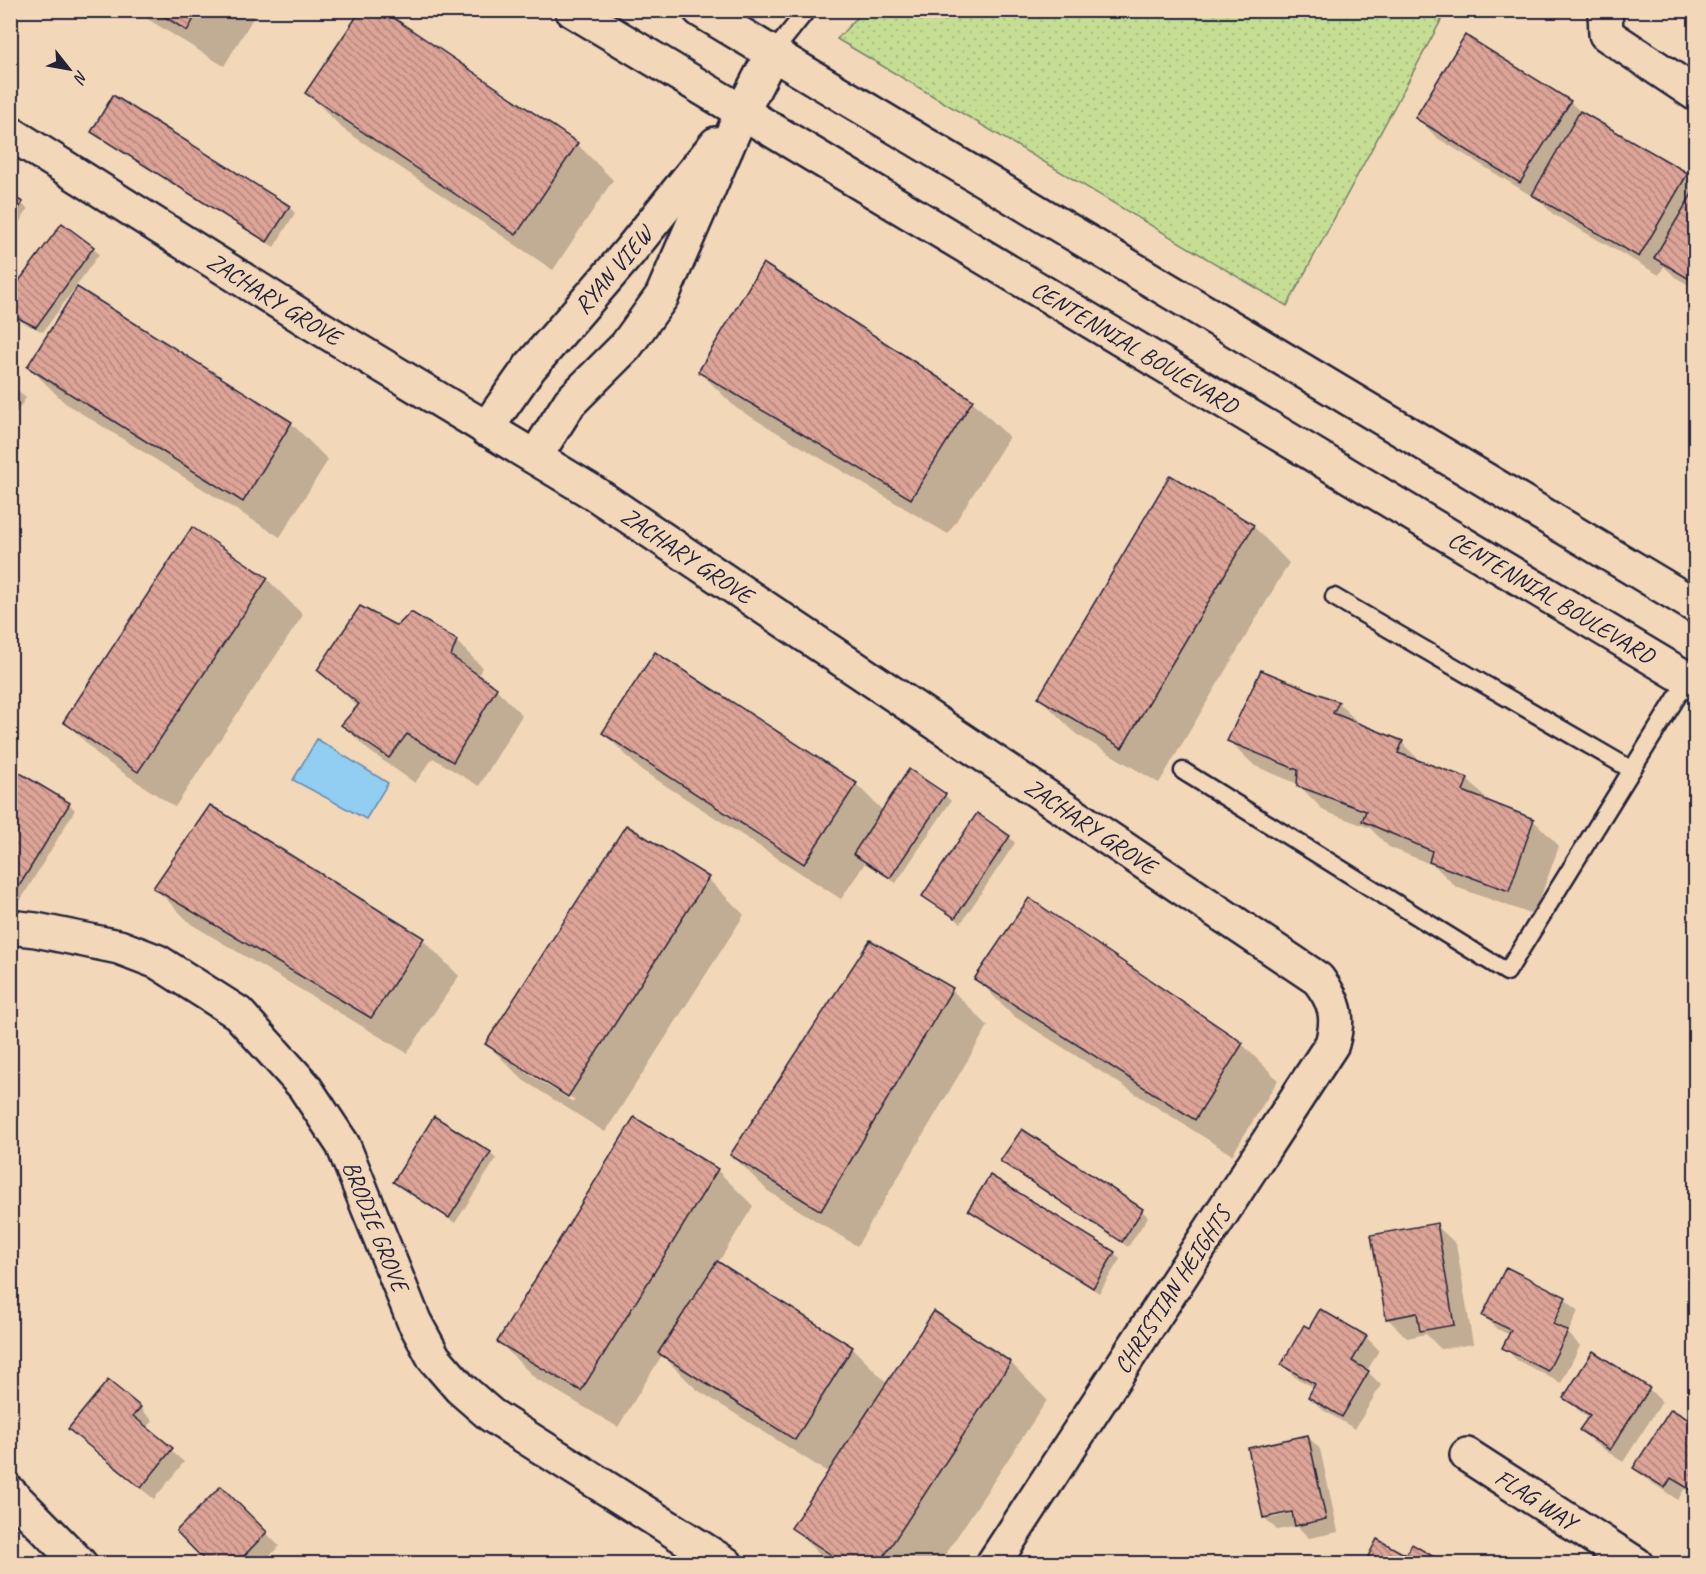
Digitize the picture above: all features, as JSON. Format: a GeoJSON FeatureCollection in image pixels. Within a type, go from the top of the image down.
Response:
{"type":"FeatureCollection","features":[{"type":"Feature","properties":{"kind":"street","name":"CENTENNIAL BOULEVARD"},"geometry":{"type":"LineString","coordinates":[[572,10],[1691,682]]}},
{"type":"Feature","properties":{"kind":"street"},"geometry":{"type":"LineString","coordinates":[[700,10],[1695,606]]}},
{"type":"Feature","properties":{"kind":"street"},"geometry":{"type":"LineString","coordinates":[[1605,10],[1606,34],[1695,94]]}},
{"type":"Feature","properties":{"kind":"street","name":"RYAN VIEW"},"geometry":{"type":"LineString","coordinates":[[535,457],[570,402],[626,346],[662,296],[742,112],[772,54]]}},
{"type":"Feature","properties":{"kind":"street","name":"RYAN VIEW"},"geometry":{"type":"LineString","coordinates":[[486,429],[530,367],[629,252],[742,112]]}},
{"type":"Feature","properties":{"kind":"street","name":"ZACHARY GROVE"},"geometry":{"type":"LineString","coordinates":[[10,133],[312,323],[594,493],[1318,979],[1329,994],[1335,1011]]}},
{"type":"Feature","properties":{"kind":"street","name":"BRODIE GROVE"},"geometry":{"type":"LineString","coordinates":[[10,927],[36,930],[129,951],[158,962],[238,1013],[304,1086],[343,1145],[414,1321],[434,1358],[460,1388],[491,1415],[726,1563]]}},
{"type":"Feature","properties":{"kind":"street","name":"CHRISTIAN HEIGHTS"},"geometry":{"type":"LineString","coordinates":[[993,1563],[1332,1044],[1337,1028],[1335,1011]]}},
{"type":"Feature","properties":{"kind":"street","name":"FLAG WAY"},"geometry":{"type":"LineString","coordinates":[[1467,1455],[1636,1563]]}},
{"type":"Feature","properties":{"kind":"street"},"geometry":{"type":"LineString","coordinates":[[10,1493],[80,1563]]}},
{"type":"Feature","properties":{"kind":"lane"},"geometry":{"type":"LineString","coordinates":[[772,54],[807,10]]}},
{"type":"Feature","properties":{"kind":"lane"},"geometry":{"type":"LineString","coordinates":[[1334,597],[1632,770]]}},
{"type":"Feature","properties":{"kind":"lane"},"geometry":{"type":"LineString","coordinates":[[1183,771],[1508,972],[1632,770],[1691,682]]}},
{"type":"Feature","properties":{"kind":"green space"},"geometry":{"type":"Polygon","coordinates":[[[864,10],[1446,11],[1287,306],[837,39],[864,10]]]}},
{"type":"Feature","properties":{"kind":"water"},"geometry":{"type":"Polygon","coordinates":[[[317,739],[388,783],[366,819],[293,780],[317,739]]]}},
{"type":"Feature","properties":{"kind":"building"},"geometry":{"type":"Polygon","coordinates":[[[154,10],[199,10],[187,31],[154,10]]]}},
{"type":"Feature","properties":{"kind":"building"},"geometry":{"type":"Polygon","coordinates":[[[361,10],[382,10],[578,143],[516,235],[305,93],[361,10]]]}},
{"type":"Feature","properties":{"kind":"building"},"geometry":{"type":"Polygon","coordinates":[[[1465,35],[1571,101],[1520,183],[1415,118],[1465,35]]]}},
{"type":"Feature","properties":{"kind":"building"},"geometry":{"type":"Polygon","coordinates":[[[113,95],[290,206],[267,242],[91,132],[113,95]]]}},
{"type":"Feature","properties":{"kind":"building"},"geometry":{"type":"Polygon","coordinates":[[[1580,111],[1688,173],[1639,257],[1532,195],[1580,111]]]}},
{"type":"Feature","properties":{"kind":"building"},"geometry":{"type":"Polygon","coordinates":[[[1696,187],[1696,283],[1654,258],[1696,187]]]}},
{"type":"Feature","properties":{"kind":"building"},"geometry":{"type":"Polygon","coordinates":[[[10,195],[23,202],[10,222],[10,195]]]}},
{"type":"Feature","properties":{"kind":"building"},"geometry":{"type":"Polygon","coordinates":[[[62,223],[94,247],[36,327],[10,314],[10,293],[62,223]]]}},
{"type":"Feature","properties":{"kind":"building"},"geometry":{"type":"Polygon","coordinates":[[[763,263],[973,400],[911,499],[698,372],[763,263]]]}},
{"type":"Feature","properties":{"kind":"building"},"geometry":{"type":"Polygon","coordinates":[[[77,287],[292,422],[243,502],[27,367],[77,287]]]}},
{"type":"Feature","properties":{"kind":"building"},"geometry":{"type":"Polygon","coordinates":[[[1170,475],[1254,525],[1122,748],[1038,698],[1170,475]]]}},
{"type":"Feature","properties":{"kind":"building"},"geometry":{"type":"Polygon","coordinates":[[[192,527],[268,578],[138,772],[63,722],[192,527]]]}},
{"type":"Feature","properties":{"kind":"building"},"geometry":{"type":"Polygon","coordinates":[[[360,606],[397,626],[411,612],[457,640],[451,656],[497,688],[453,762],[407,734],[389,758],[341,725],[359,704],[317,670],[360,606]]]}},
{"type":"Feature","properties":{"kind":"building"},"geometry":{"type":"Polygon","coordinates":[[[655,652],[857,783],[804,864],[602,733],[655,652]]]}},
{"type":"Feature","properties":{"kind":"building"},"geometry":{"type":"Polygon","coordinates":[[[1261,670],[1339,702],[1333,713],[1403,741],[1398,753],[1468,778],[1463,791],[1534,819],[1509,891],[1429,862],[1432,851],[1362,821],[1366,811],[1297,786],[1298,770],[1227,741],[1261,670]]]}},
{"type":"Feature","properties":{"kind":"building"},"geometry":{"type":"Polygon","coordinates":[[[10,767],[70,803],[10,901],[10,767]]]}},
{"type":"Feature","properties":{"kind":"building"},"geometry":{"type":"Polygon","coordinates":[[[909,769],[946,794],[890,878],[853,854],[909,769]]]}},
{"type":"Feature","properties":{"kind":"building"},"geometry":{"type":"Polygon","coordinates":[[[210,805],[424,938],[371,1018],[153,888],[210,805]]]}},
{"type":"Feature","properties":{"kind":"building"},"geometry":{"type":"Polygon","coordinates":[[[977,813],[1010,836],[955,918],[922,896],[977,813]]]}},
{"type":"Feature","properties":{"kind":"building"},"geometry":{"type":"Polygon","coordinates":[[[626,825],[709,877],[568,1097],[485,1044],[626,825]]]}},
{"type":"Feature","properties":{"kind":"building"},"geometry":{"type":"Polygon","coordinates":[[[1029,898],[1243,1043],[1195,1120],[974,979],[1029,898]]]}},
{"type":"Feature","properties":{"kind":"building"},"geometry":{"type":"Polygon","coordinates":[[[870,940],[953,988],[821,1211],[730,1155],[870,940]]]}},
{"type":"Feature","properties":{"kind":"building"},"geometry":{"type":"Polygon","coordinates":[[[434,1116],[491,1152],[449,1218],[393,1182],[434,1116]]]}},
{"type":"Feature","properties":{"kind":"building"},"geometry":{"type":"Polygon","coordinates":[[[634,1117],[718,1169],[581,1391],[497,1342],[634,1117]]]}},
{"type":"Feature","properties":{"kind":"building"},"geometry":{"type":"Polygon","coordinates":[[[1022,1129],[1143,1209],[1122,1242],[1000,1161],[1022,1129]]]}},
{"type":"Feature","properties":{"kind":"building"},"geometry":{"type":"Polygon","coordinates":[[[990,1175],[1115,1252],[1093,1288],[968,1210],[990,1175]]]}},
{"type":"Feature","properties":{"kind":"building"},"geometry":{"type":"Polygon","coordinates":[[[1437,1223],[1454,1325],[1420,1331],[1417,1313],[1386,1319],[1371,1235],[1437,1223]]]}},
{"type":"Feature","properties":{"kind":"building"},"geometry":{"type":"Polygon","coordinates":[[[717,1261],[853,1347],[795,1440],[658,1353],[717,1261]]]}},
{"type":"Feature","properties":{"kind":"building"},"geometry":{"type":"Polygon","coordinates":[[[1506,1267],[1566,1297],[1553,1324],[1568,1331],[1548,1371],[1502,1348],[1511,1330],[1482,1316],[1506,1267]]]}},
{"type":"Feature","properties":{"kind":"building"},"geometry":{"type":"Polygon","coordinates":[[[1320,1309],[1367,1336],[1352,1361],[1369,1371],[1342,1417],[1308,1397],[1315,1384],[1281,1365],[1304,1325],[1309,1328],[1320,1309]]]}},
{"type":"Feature","properties":{"kind":"building"},"geometry":{"type":"Polygon","coordinates":[[[934,1311],[1011,1362],[879,1564],[845,1564],[791,1528],[934,1311]]]}},
{"type":"Feature","properties":{"kind":"building"},"geometry":{"type":"Polygon","coordinates":[[[1593,1351],[1650,1388],[1610,1450],[1579,1430],[1590,1415],[1563,1398],[1593,1351]]]}},
{"type":"Feature","properties":{"kind":"building"},"geometry":{"type":"Polygon","coordinates":[[[108,1380],[141,1407],[133,1416],[173,1448],[141,1488],[68,1429],[108,1380]]]}},
{"type":"Feature","properties":{"kind":"building"},"geometry":{"type":"Polygon","coordinates":[[[1671,1409],[1696,1424],[1696,1493],[1671,1478],[1665,1488],[1633,1468],[1671,1409]]]}},
{"type":"Feature","properties":{"kind":"building"},"geometry":{"type":"Polygon","coordinates":[[[1308,1435],[1326,1519],[1295,1526],[1292,1512],[1263,1518],[1248,1448],[1308,1435]]]}},
{"type":"Feature","properties":{"kind":"building"},"geometry":{"type":"Polygon","coordinates":[[[221,1486],[267,1532],[236,1564],[208,1564],[176,1531],[221,1486]]]}},
{"type":"Feature","properties":{"kind":"building"},"geometry":{"type":"Polygon","coordinates":[[[1377,1539],[1406,1555],[1412,1544],[1446,1564],[1364,1564],[1377,1539]]]}}]}
